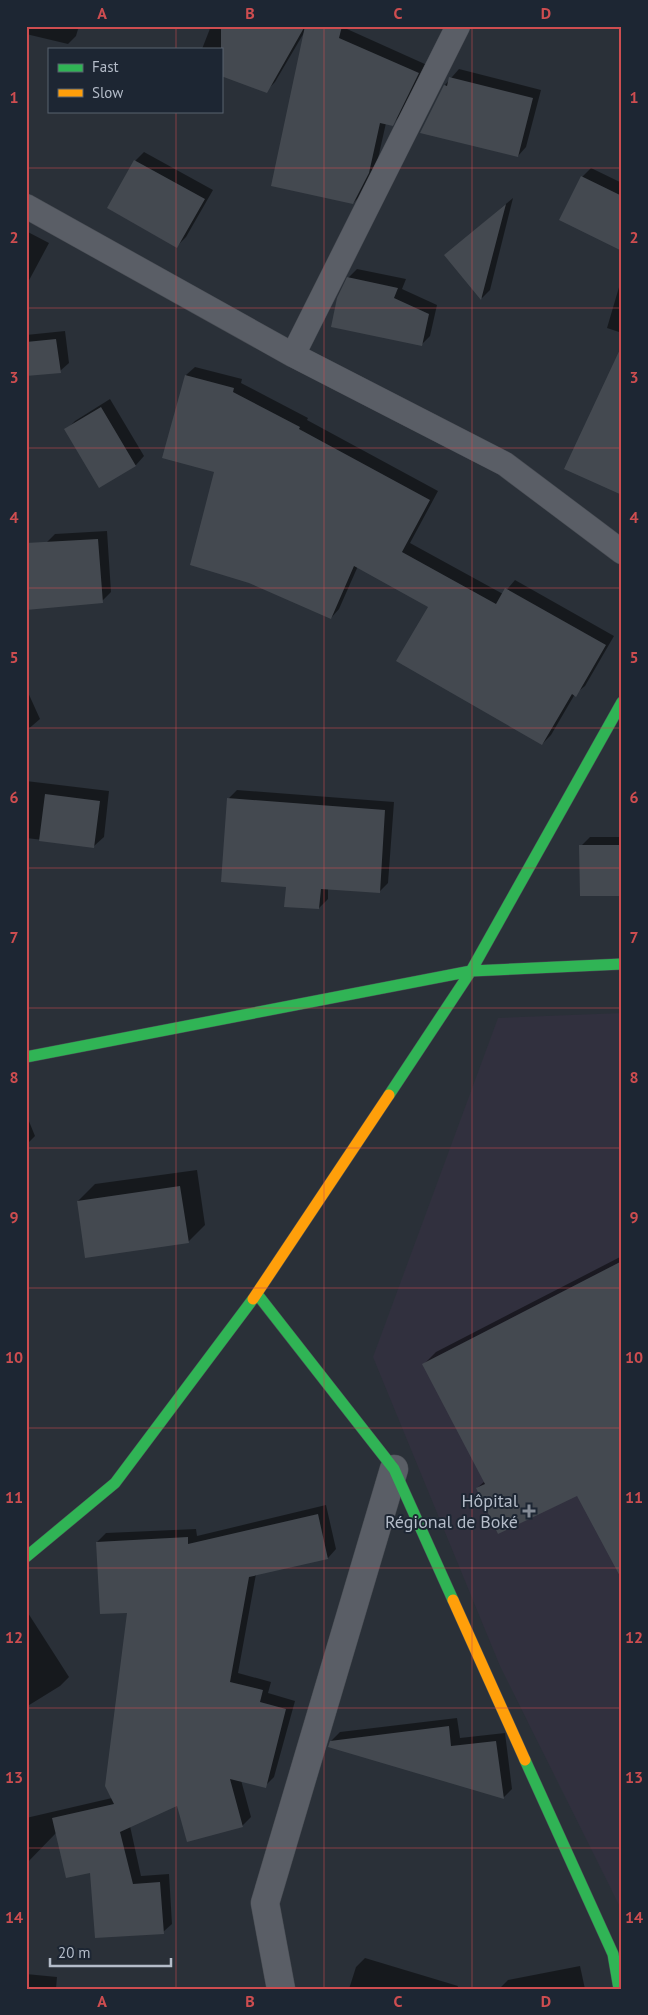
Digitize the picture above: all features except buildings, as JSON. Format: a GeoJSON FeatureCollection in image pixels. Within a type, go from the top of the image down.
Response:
{"type":"FeatureCollection","features":[{"type":"Feature","properties":{"kind":"main road"},"geometry":{"type":"LineString","coordinates":[[26,1557],[115,1483],[257,1294],[471,971],[622,702]]}},
{"type":"Feature","properties":{"kind":"main road"},"geometry":{"type":"LineString","coordinates":[[26,1057],[471,971],[622,964]]}},
{"type":"Feature","properties":{"kind":"main road"},"geometry":{"type":"LineString","coordinates":[[257,1294],[394,1469],[617,1954],[619,1989]]}},
{"type":"Feature","properties":{"kind":"street"},"geometry":{"type":"LineString","coordinates":[[281,1989],[264,1903],[394,1469]]}},
{"type":"Feature","properties":{"kind":"lane"},"geometry":{"type":"LineString","coordinates":[[293,355],[458,26]]}},
{"type":"Feature","properties":{"kind":"lane"},"geometry":{"type":"LineString","coordinates":[[26,206],[293,355],[506,464],[622,552]]}},
{"type":"Feature","properties":{"kind":"shaded area","name":"Hôpital Régional de Boké"},"geometry":{"type":"Polygon","coordinates":[[[622,1013],[622,1911],[500,1666],[373,1357],[498,1018],[622,1013]]]}},
{"type":"Feature","properties":{"kind":"traffic: fast"},"geometry":{"type":"LineString","coordinates":[[389,1095],[471,971],[622,702]]}},
{"type":"Feature","properties":{"kind":"traffic: fast"},"geometry":{"type":"LineString","coordinates":[[26,1057],[471,971],[622,964]]}},
{"type":"Feature","properties":{"kind":"traffic: fast"},"geometry":{"type":"LineString","coordinates":[[257,1294],[394,1469],[453,1600]]}},
{"type":"Feature","properties":{"kind":"traffic: fast"},"geometry":{"type":"LineString","coordinates":[[26,1557],[115,1483],[253,1299]]}},
{"type":"Feature","properties":{"kind":"traffic: fast"},"geometry":{"type":"LineString","coordinates":[[525,1760],[613,1954],[619,1989]]}},
{"type":"Feature","properties":{"kind":"traffic: slow"},"geometry":{"type":"LineString","coordinates":[[253,1299],[389,1095]]}},
{"type":"Feature","properties":{"kind":"traffic: slow"},"geometry":{"type":"LineString","coordinates":[[453,1600],[525,1760]]}},
{"type":"Feature","properties":{"kind":"place","name":"Hôpital Régional de Boké"},"geometry":{"type":"Point","coordinates":[529,1511]}}]}
